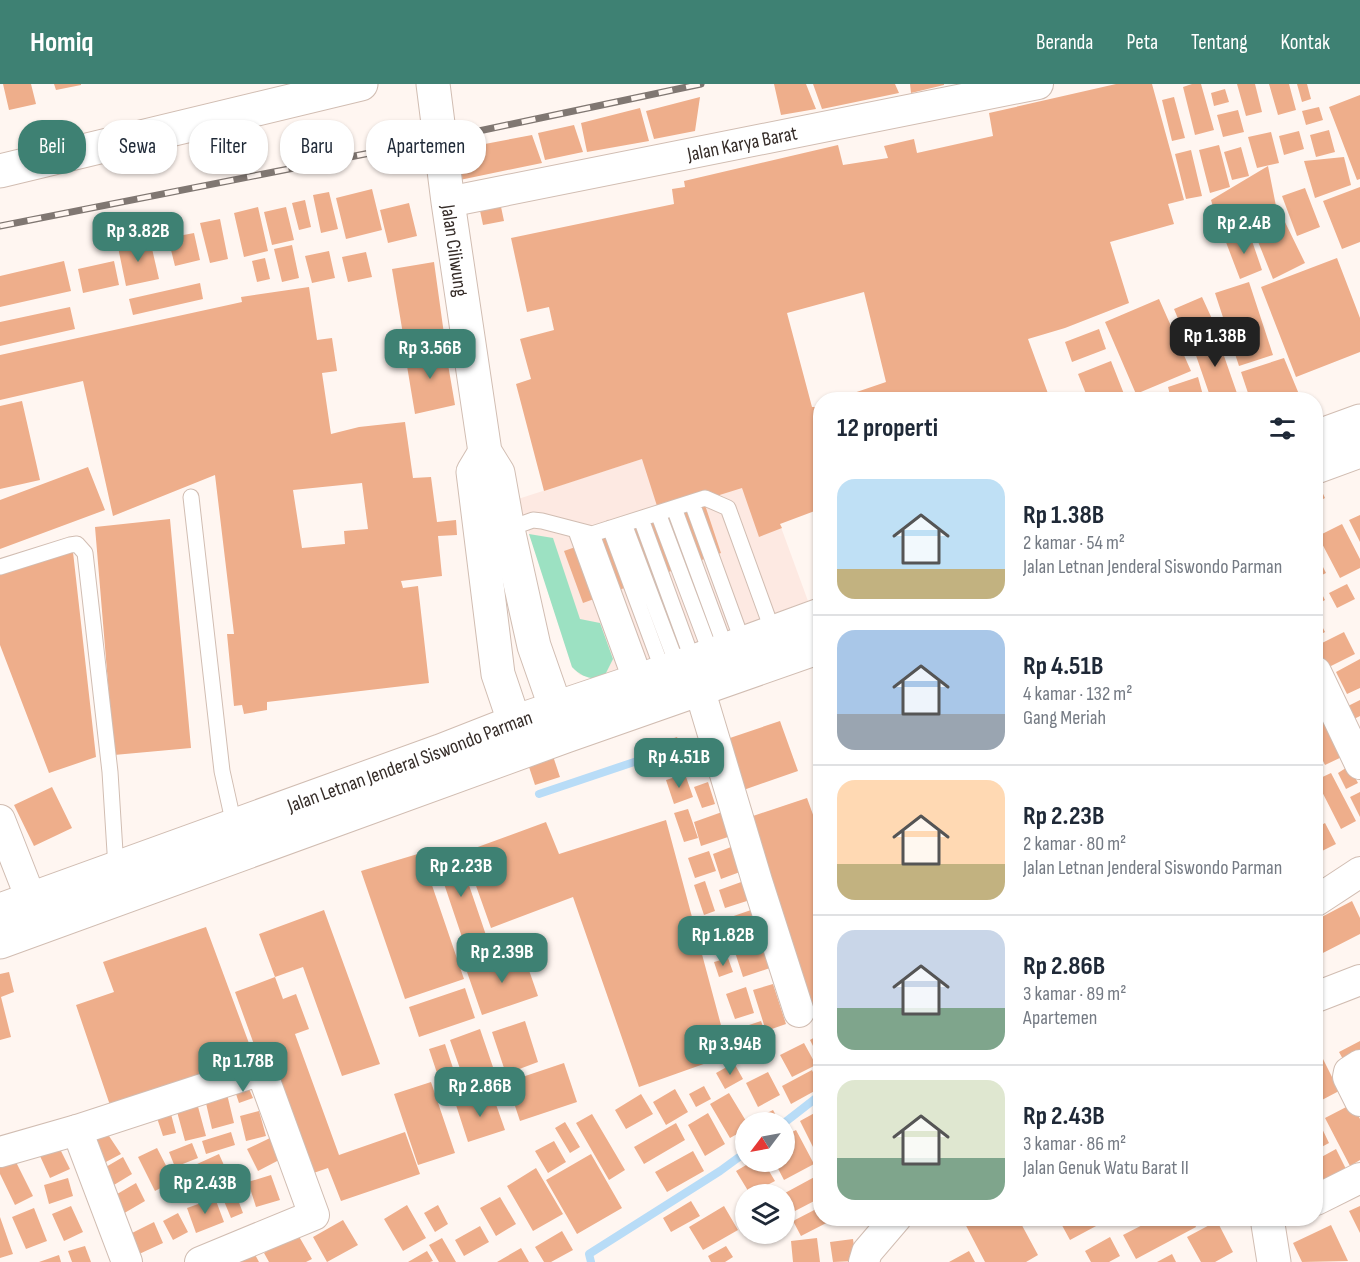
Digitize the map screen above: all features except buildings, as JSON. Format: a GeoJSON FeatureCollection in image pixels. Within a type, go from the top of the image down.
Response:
{"type":"FeatureCollection","features":[{"type":"Feature","properties":{"kind":"main road"},"geometry":{"type":"LineString","coordinates":[[0,171],[361,84]]}},
{"type":"Feature","properties":{"kind":"main road","name":"Jalan Ciliwung"},"geometry":{"type":"LineString","coordinates":[[434,84],[448,202],[484,452],[498,472],[534,646],[561,722]]}},
{"type":"Feature","properties":{"kind":"main road"},"geometry":{"type":"LineString","coordinates":[[1323,434],[1360,421]]}},
{"type":"Feature","properties":{"kind":"main road","name":"Jalan Ciliwung"},"geometry":{"type":"LineString","coordinates":[[484,452],[473,472],[497,666],[519,737]]}},
{"type":"Feature","properties":{"kind":"main road"},"geometry":{"type":"LineString","coordinates":[[1323,465],[1359,456]]}},
{"type":"Feature","properties":{"kind":"main road","name":"Jalan Letnan Jenderal Siswondo Parman"},"geometry":{"type":"LineString","coordinates":[[0,942],[561,722],[696,663],[813,618]]}},
{"type":"Feature","properties":{"kind":"main road","name":"Jalan Letnan Jenderal Siswondo Parman"},"geometry":{"type":"LineString","coordinates":[[561,722],[696,663],[813,648]]}},
{"type":"Feature","properties":{"kind":"main road","name":"Jalan Letnan Jenderal Siswondo Parman"},"geometry":{"type":"LineString","coordinates":[[0,910],[234,825],[519,737]]}},
{"type":"Feature","properties":{"kind":"main road"},"geometry":{"type":"LineString","coordinates":[[1271,1226],[1274,1262]]}},
{"type":"Feature","properties":{"kind":"street","name":"Jalan Karya Barat"},"geometry":{"type":"LineString","coordinates":[[448,202],[1038,84]]}},
{"type":"Feature","properties":{"kind":"street"},"geometry":{"type":"LineString","coordinates":[[696,663],[757,881],[799,1012]]}},
{"type":"Feature","properties":{"kind":"street"},"geometry":{"type":"LineString","coordinates":[[1323,687],[1360,764]]}},
{"type":"Feature","properties":{"kind":"street"},"geometry":{"type":"LineString","coordinates":[[0,820],[31,899]]}},
{"type":"Feature","properties":{"kind":"street"},"geometry":{"type":"LineString","coordinates":[[1323,896],[1360,872]]}},
{"type":"Feature","properties":{"kind":"street"},"geometry":{"type":"LineString","coordinates":[[1323,994],[1360,980]]}},
{"type":"Feature","properties":{"kind":"street"},"geometry":{"type":"LineString","coordinates":[[1360,1065],[1349,1072],[1347,1077],[1360,1101]]}},
{"type":"Feature","properties":{"kind":"street"},"geometry":{"type":"LineString","coordinates":[[0,1152],[77,1130],[261,1070],[314,1215],[200,1262]]}},
{"type":"Feature","properties":{"kind":"street"},"geometry":{"type":"LineString","coordinates":[[77,1130],[127,1262]]}},
{"type":"Feature","properties":{"kind":"street"},"geometry":{"type":"LineString","coordinates":[[1323,1196],[1360,1178]]}},
{"type":"Feature","properties":{"kind":"street"},"geometry":{"type":"LineString","coordinates":[[864,1262],[867,1252],[889,1226]]}},
{"type":"Feature","properties":{"kind":"lane"},"geometry":{"type":"LineString","coordinates":[[191,497],[222,771],[234,825]]}},
{"type":"Feature","properties":{"kind":"lane"},"geometry":{"type":"LineString","coordinates":[[508,529],[533,520],[592,534],[705,498],[728,508],[696,663]]}},
{"type":"Feature","properties":{"kind":"lane"},"geometry":{"type":"LineString","coordinates":[[692,502],[696,663]]}},
{"type":"Feature","properties":{"kind":"lane"},"geometry":{"type":"LineString","coordinates":[[674,508],[696,663]]}},
{"type":"Feature","properties":{"kind":"lane"},"geometry":{"type":"LineString","coordinates":[[658,513],[696,663]]}},
{"type":"Feature","properties":{"kind":"lane"},"geometry":{"type":"LineString","coordinates":[[641,519],[696,663]]}},
{"type":"Feature","properties":{"kind":"lane"},"geometry":{"type":"LineString","coordinates":[[617,526],[696,663]]}},
{"type":"Feature","properties":{"kind":"lane"},"geometry":{"type":"LineString","coordinates":[[576,531],[696,663]]}},
{"type":"Feature","properties":{"kind":"lane"},"geometry":{"type":"LineString","coordinates":[[592,534],[696,663]]}},
{"type":"Feature","properties":{"kind":"lane"},"geometry":{"type":"LineString","coordinates":[[0,567],[70,544],[77,544],[85,553],[110,772],[116,868]]}},
{"type":"Feature","properties":{"kind":"shaded area"},"geometry":{"type":"Polygon","coordinates":[[[744,426],[808,601],[604,677],[580,675],[572,667],[518,499],[744,426]]]}},
{"type":"Feature","properties":{"kind":"green space"},"geometry":{"type":"Polygon","coordinates":[[[529,534],[553,538],[580,619],[600,623],[613,659],[604,677],[587,677],[572,667],[529,534]]]}},
{"type":"Feature","properties":{"kind":"waterway"},"geometry":{"type":"LineString","coordinates":[[539,794],[646,758]]}},
{"type":"Feature","properties":{"kind":"waterway"},"geometry":{"type":"LineString","coordinates":[[795,1114],[813,1100]]}},
{"type":"Feature","properties":{"kind":"waterway"},"geometry":{"type":"LineString","coordinates":[[591,1262],[589,1254],[735,1160]]}},
{"type":"Feature","properties":{"kind":"railway"},"geometry":{"type":"LineString","coordinates":[[0,226],[441,139],[701,84]]}}]}
